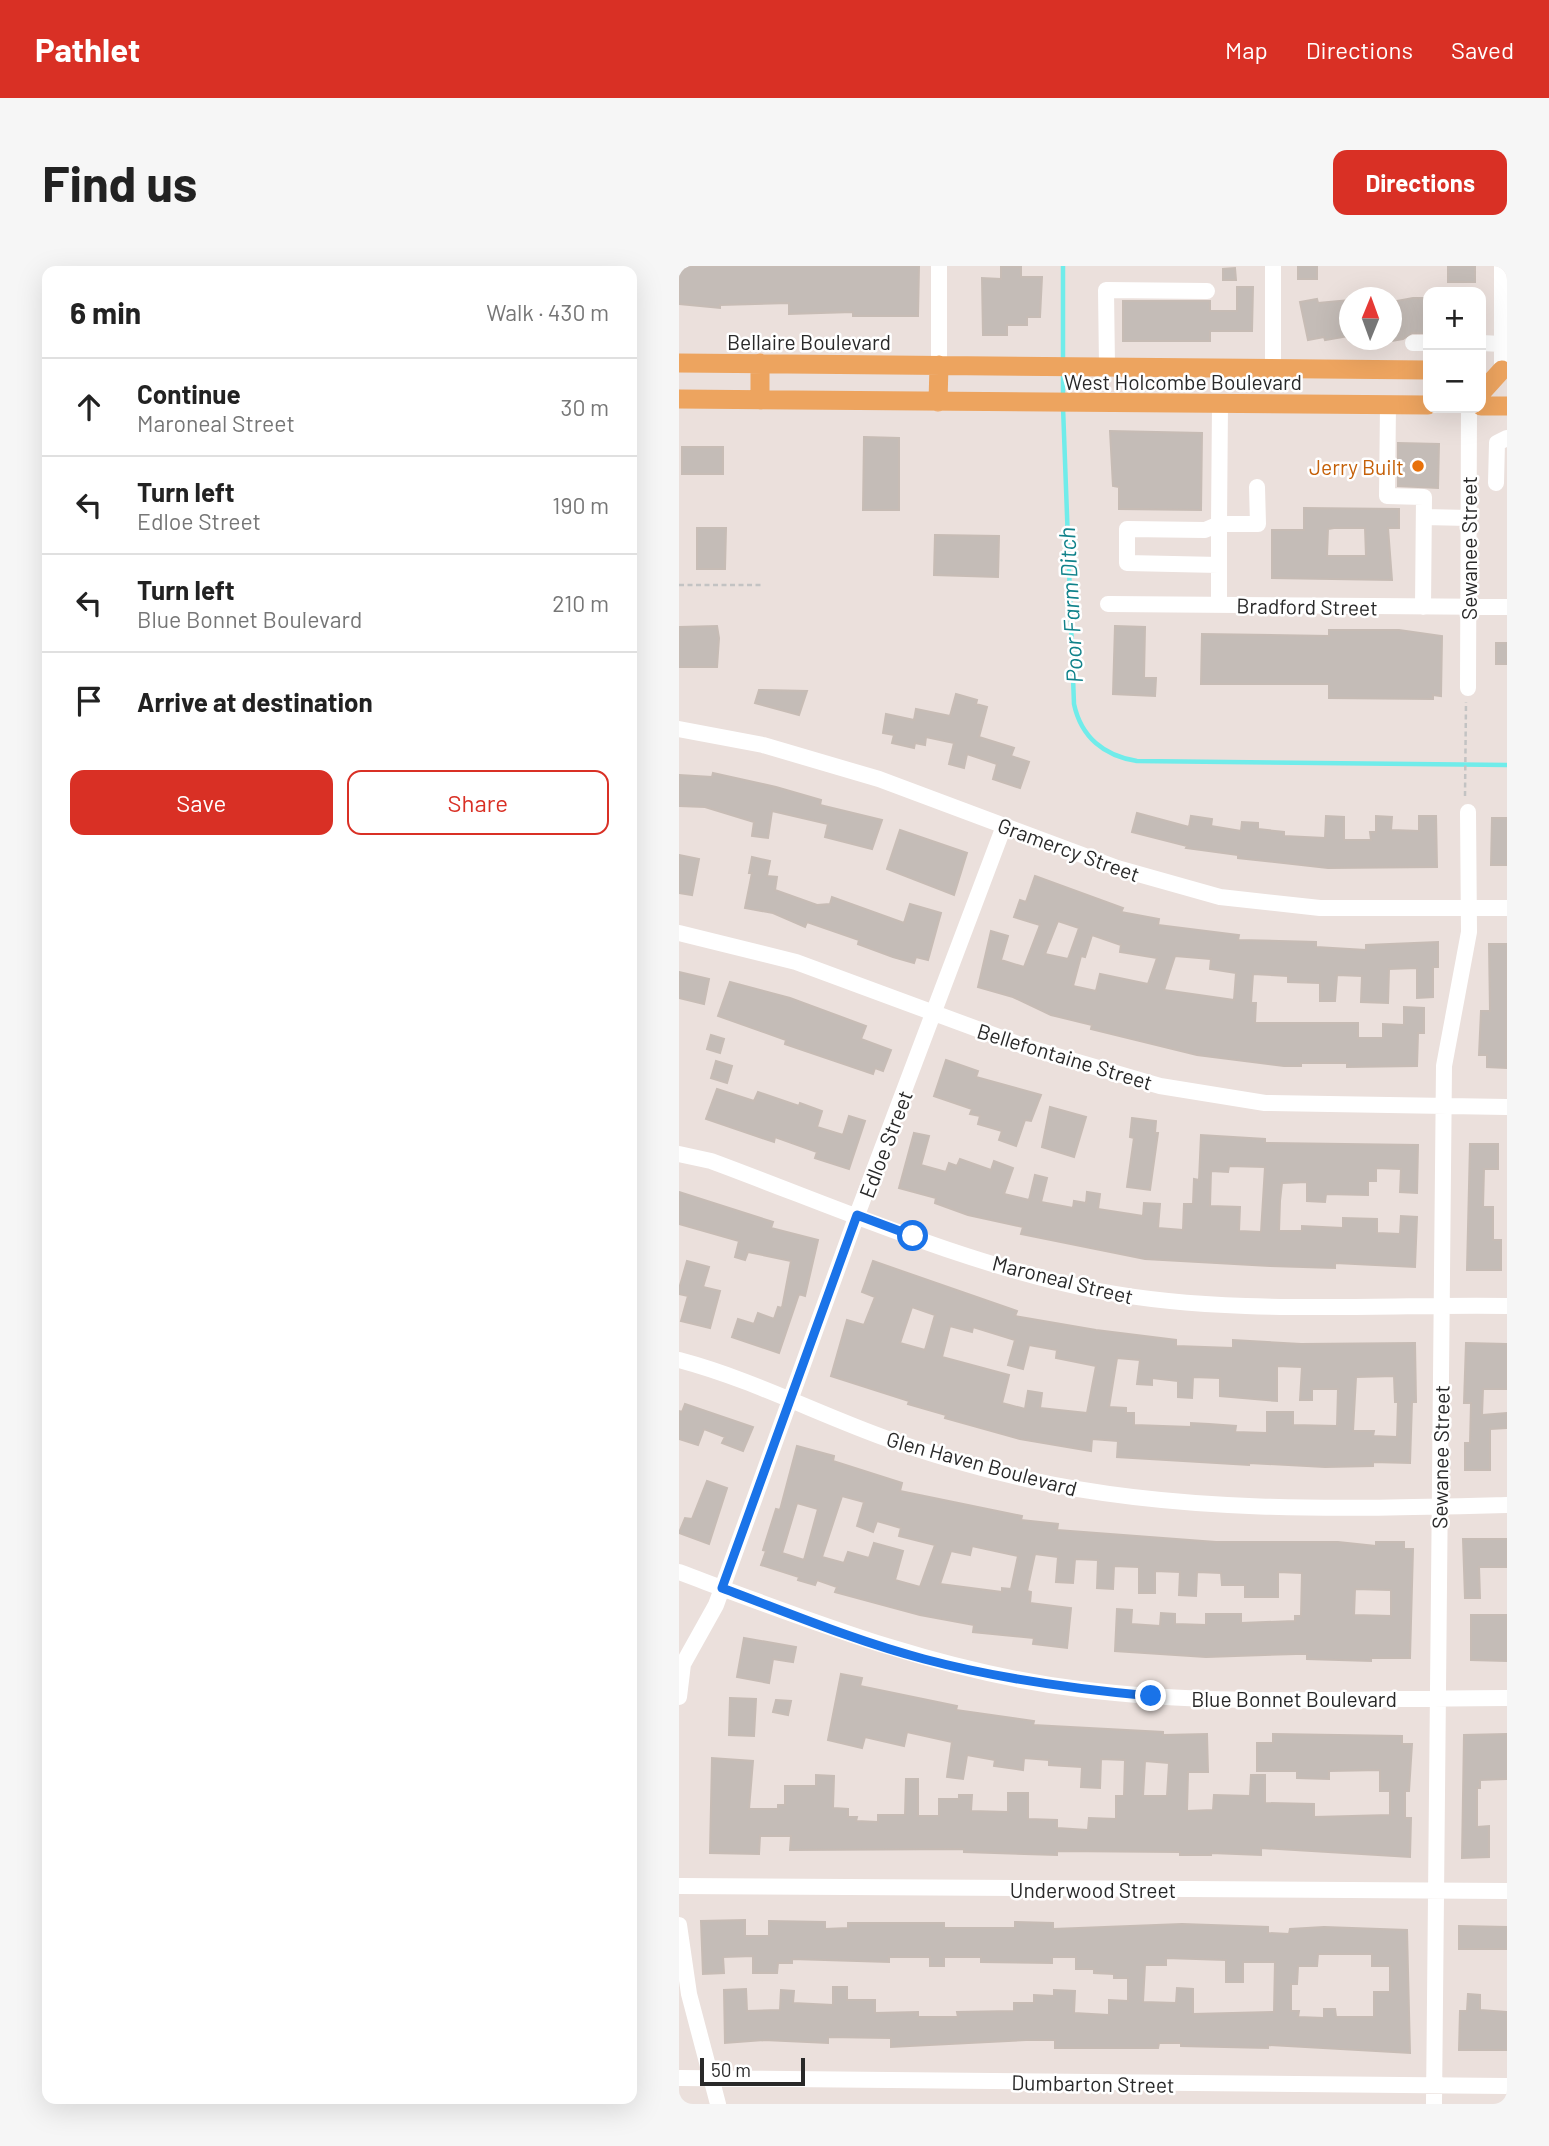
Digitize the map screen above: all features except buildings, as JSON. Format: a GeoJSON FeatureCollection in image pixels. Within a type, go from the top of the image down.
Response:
{"type":"FeatureCollection","features":[{"type":"Feature","properties":{"kind":"main road","name":"Bellaire Boulevard"},"geometry":{"type":"LineString","coordinates":[[679,363],[939,365]]}},
{"type":"Feature","properties":{"kind":"main road"},"geometry":{"type":"LineString","coordinates":[[760,363],[760,400]]}},
{"type":"Feature","properties":{"kind":"main road","name":"West Holcombe Boulevard"},"geometry":{"type":"LineString","coordinates":[[939,365],[1423,370]]}},
{"type":"Feature","properties":{"kind":"main road"},"geometry":{"type":"LineString","coordinates":[[679,399],[938,402],[939,365]]}},
{"type":"Feature","properties":{"kind":"main road"},"geometry":{"type":"LineString","coordinates":[[1273,368],[1287,404]]}},
{"type":"Feature","properties":{"kind":"main road"},"geometry":{"type":"LineString","coordinates":[[1486,370],[1504,370]]}},
{"type":"Feature","properties":{"kind":"main road"},"geometry":{"type":"LineString","coordinates":[[1486,388],[1504,370]]}},
{"type":"Feature","properties":{"kind":"main road","name":"West Holcombe Boulevard"},"geometry":{"type":"LineString","coordinates":[[938,402],[1423,405]]}},
{"type":"Feature","properties":{"kind":"main road"},"geometry":{"type":"LineString","coordinates":[[1486,406],[1507,406]]}},
{"type":"Feature","properties":{"kind":"street"},"geometry":{"type":"LineString","coordinates":[[939,266],[939,365]]}},
{"type":"Feature","properties":{"kind":"street"},"geometry":{"type":"LineString","coordinates":[[1273,266],[1273,368]]}},
{"type":"Feature","properties":{"kind":"street"},"geometry":{"type":"LineString","coordinates":[[1502,266],[1504,370]]}},
{"type":"Feature","properties":{"kind":"street"},"geometry":{"type":"LineString","coordinates":[[1103,366],[1106,290],[1206,291]]}},
{"type":"Feature","properties":{"kind":"street"},"geometry":{"type":"LineString","coordinates":[[1486,343],[1502,344]]}},
{"type":"Feature","properties":{"kind":"street"},"geometry":{"type":"LineString","coordinates":[[1219,605],[1220,404]]}},
{"type":"Feature","properties":{"kind":"street"},"geometry":{"type":"LineString","coordinates":[[1388,405],[1387,496],[1424,497],[1423,607]]}},
{"type":"Feature","properties":{"kind":"street","name":"Sewanee Street"},"geometry":{"type":"LineString","coordinates":[[1468,688],[1469,413]]}},
{"type":"Feature","properties":{"kind":"street"},"geometry":{"type":"LineString","coordinates":[[1469,483],[1502,483],[1497,443],[1507,438]]}},
{"type":"Feature","properties":{"kind":"street"},"geometry":{"type":"LineString","coordinates":[[1219,565],[1127,563],[1127,529],[1205,530],[1219,524],[1258,524],[1258,487]]}},
{"type":"Feature","properties":{"kind":"street"},"geometry":{"type":"LineString","coordinates":[[1424,517],[1469,518]]}},
{"type":"Feature","properties":{"kind":"street","name":"Bradford Street"},"geometry":{"type":"LineString","coordinates":[[1108,604],[1507,607]]}},
{"type":"Feature","properties":{"kind":"street","name":"Gramercy Street"},"geometry":{"type":"LineString","coordinates":[[679,729],[763,745],[879,779],[1117,868],[1220,897],[1321,908],[1507,908]]}},
{"type":"Feature","properties":{"kind":"street","name":"Sewanee Street"},"geometry":{"type":"LineString","coordinates":[[1433,2104],[1443,1106],[1447,1037],[1469,932],[1468,812]]}},
{"type":"Feature","properties":{"kind":"street","name":"Edloe Street"},"geometry":{"type":"LineString","coordinates":[[679,1697],[681,1666],[722,1588],[792,1401],[857,1215],[1004,826]]}},
{"type":"Feature","properties":{"kind":"street","name":"Bellefontaine Street"},"geometry":{"type":"LineString","coordinates":[[679,933],[796,962],[1026,1047],[1160,1086],[1265,1103],[1507,1107]]}},
{"type":"Feature","properties":{"kind":"street","name":"Maroneal Street"},"geometry":{"type":"LineString","coordinates":[[679,1154],[711,1161],[1016,1270],[1097,1291],[1144,1298],[1255,1305],[1507,1306]]}},
{"type":"Feature","properties":{"kind":"street","name":"Glen Haven Boulevard"},"geometry":{"type":"LineString","coordinates":[[679,1360],[889,1439],[1024,1478],[1085,1491],[1197,1503],[1507,1505]]}},
{"type":"Feature","properties":{"kind":"street","name":"Blue Bonnet Boulevard"},"geometry":{"type":"LineString","coordinates":[[679,1572],[859,1639],[923,1659],[1078,1689],[1226,1699],[1507,1698]]}},
{"type":"Feature","properties":{"kind":"street","name":"Underwood Street"},"geometry":{"type":"LineString","coordinates":[[679,1886],[1507,1891]]}},
{"type":"Feature","properties":{"kind":"street"},"geometry":{"type":"LineString","coordinates":[[679,1925],[689,1994],[709,2076],[719,2104]]}},
{"type":"Feature","properties":{"kind":"street","name":"Dumbarton Street"},"geometry":{"type":"LineString","coordinates":[[679,2078],[709,2076],[1507,2086]]}},
{"type":"Feature","properties":{"kind":"path"},"geometry":{"type":"LineString","coordinates":[[679,585],[763,585]]}},
{"type":"Feature","properties":{"kind":"path"},"geometry":{"type":"LineString","coordinates":[[1465,788],[1468,688]]}},
{"type":"Feature","properties":{"kind":"waterway","name":"Poor Farm Ditch"},"geometry":{"type":"LineString","coordinates":[[1063,266],[1063,360]]}},
{"type":"Feature","properties":{"kind":"waterway","name":"Poor Farm Ditch"},"geometry":{"type":"LineString","coordinates":[[1063,372],[1063,398]]}},
{"type":"Feature","properties":{"kind":"waterway","name":"Poor Farm Ditch"},"geometry":{"type":"LineString","coordinates":[[1063,407],[1074,704],[1082,726],[1096,743],[1114,755],[1137,761],[1507,765]]}},
{"type":"Feature","properties":{"kind":"place","name":"Jerry Built"},"geometry":{"type":"Point","coordinates":[1418,466]}},
{"type":"Feature","properties":{"kind":"route"},"geometry":{"type":"LineString","coordinates":[[913,1236],[857,1215],[792,1401],[722,1588],[859,1639],[923,1659],[993,1675],[1078,1689],[1151,1696]]}}]}
